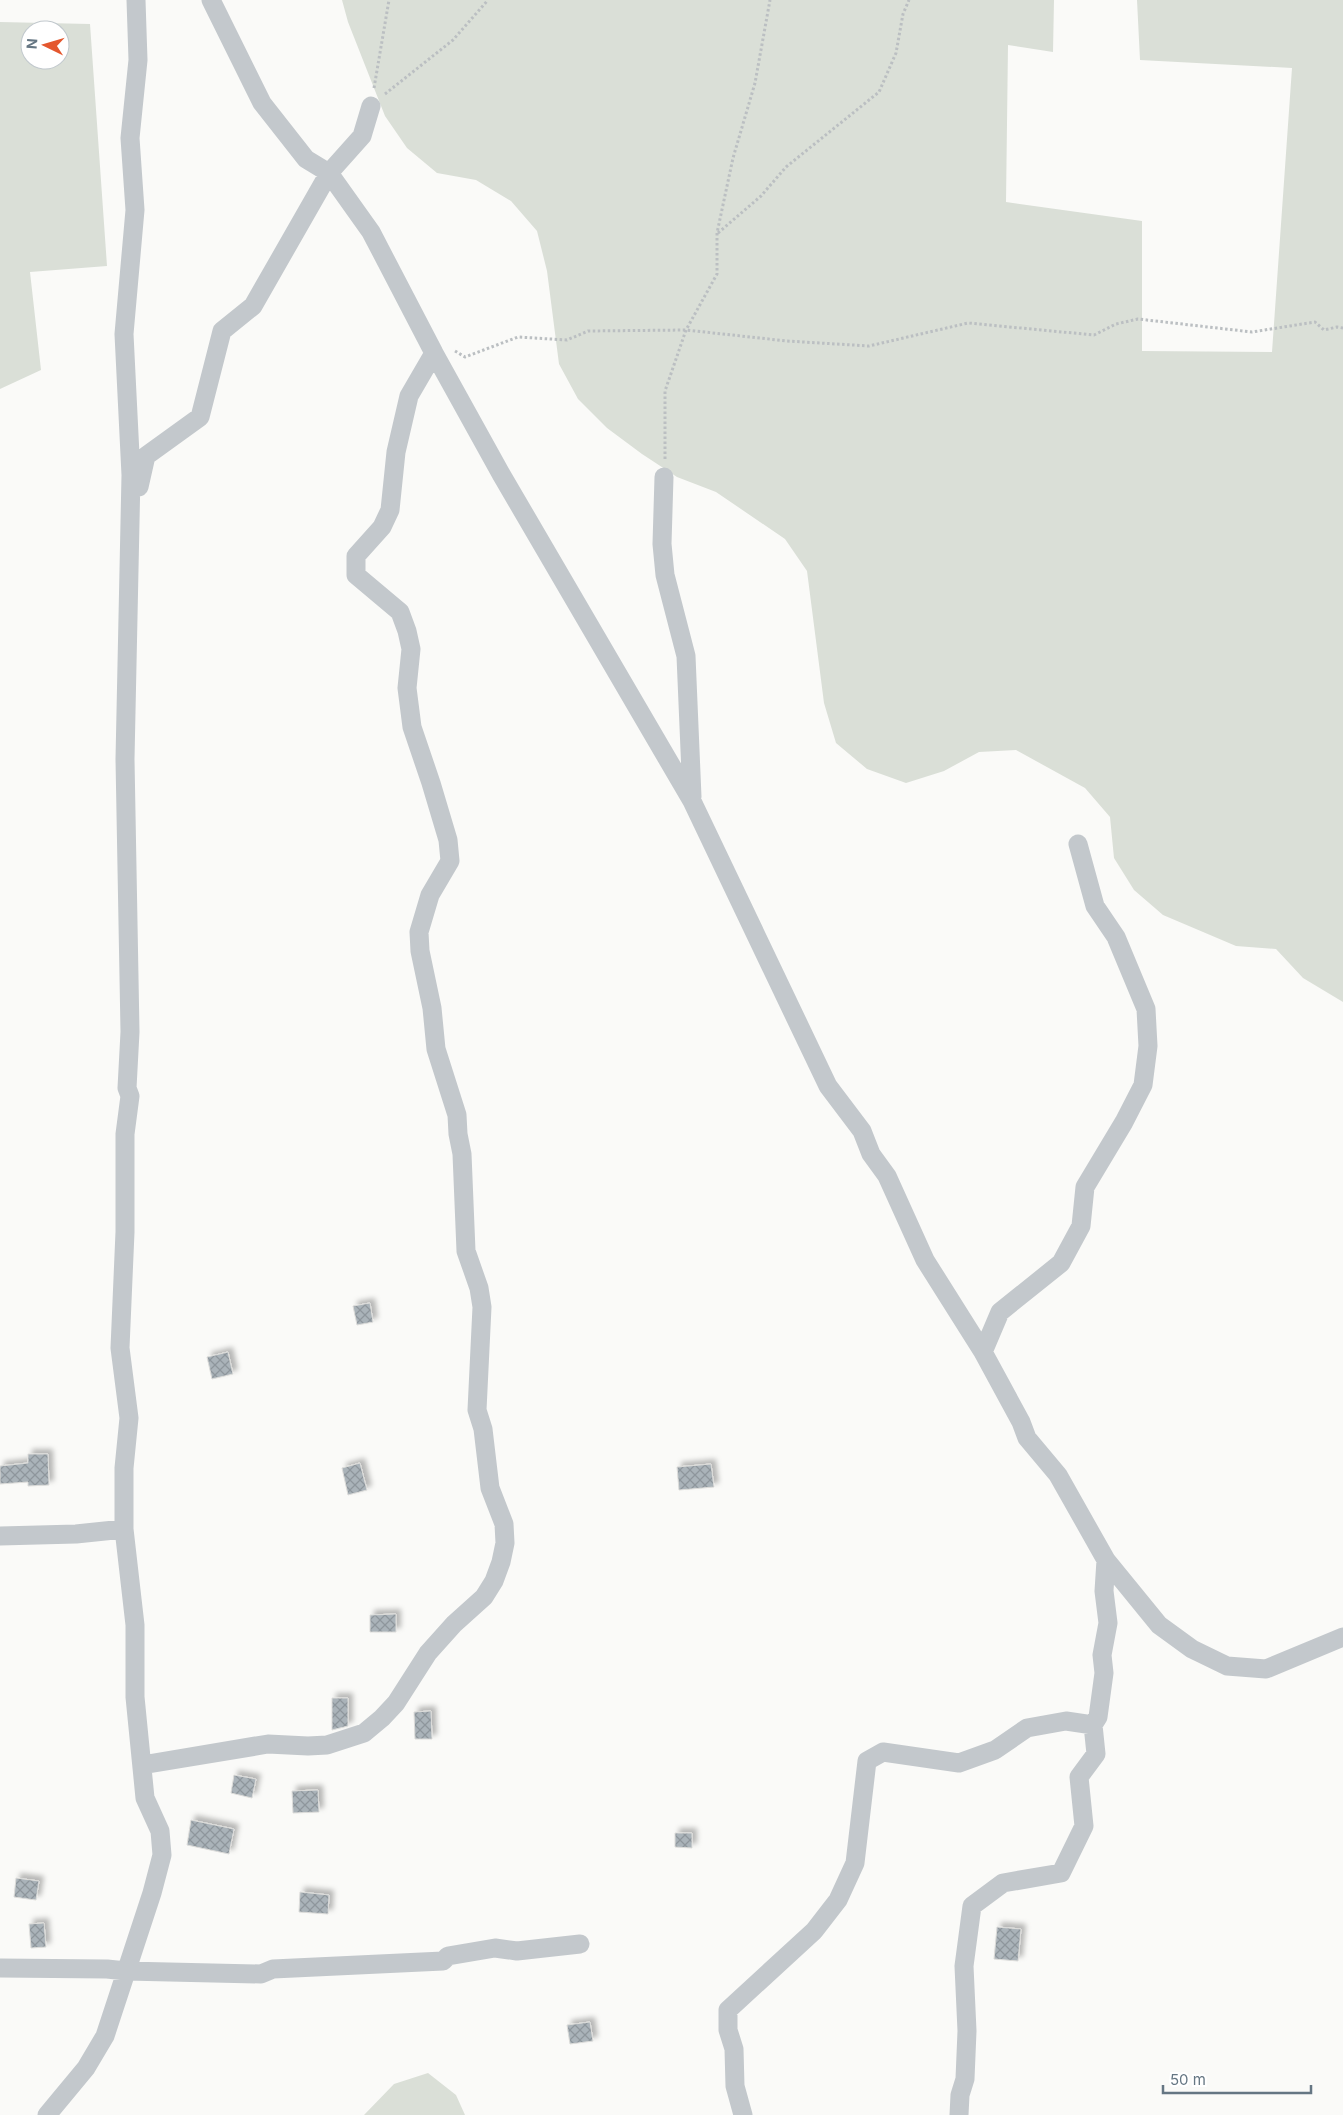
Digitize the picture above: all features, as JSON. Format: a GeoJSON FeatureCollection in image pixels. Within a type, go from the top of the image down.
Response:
{"type":"FeatureCollection","features":[{"type":"Feature","properties":{"kind":"street"},"geometry":{"type":"LineString","coordinates":[[47,2115],[86,2068],[105,2036],[152,1893],[162,1855],[160,1832],[145,1798],[135,1698],[135,1625],[124,1529],[124,1468],[130,1418],[120,1348],[125,1232],[125,1134],[130,1096],[127,1088],[130,1032],[125,759],[131,495],[124,334],[135,210],[130,138],[138,60],[136,0]]}},
{"type":"Feature","properties":{"kind":"street"},"geometry":{"type":"LineString","coordinates":[[211,0],[262,103],[306,159],[329,173],[371,232],[434,353],[502,474],[692,801],[828,1086],[862,1131],[871,1154],[887,1176],[925,1260],[983,1352],[1021,1422],[1027,1438],[1058,1475],[1106,1560],[1159,1625],[1192,1649],[1227,1666],[1266,1669],[1343,1637]]}},
{"type":"Feature","properties":{"kind":"street"},"geometry":{"type":"LineString","coordinates":[[131,495],[138,489],[146,456],[200,417],[222,331],[253,306],[329,173],[362,136],[371,106]]}},
{"type":"Feature","properties":{"kind":"street"},"geometry":{"type":"LineString","coordinates":[[142,1765],[268,1744],[327,1745],[364,1733],[396,1703],[434,1646],[454,1624],[484,1597],[494,1581],[505,1544],[504,1524],[490,1488],[483,1429],[477,1410],[482,1307],[479,1288],[466,1251],[462,1154],[457,1114],[436,1049],[432,1008],[420,951],[419,932],[430,895],[450,861],[448,840],[412,727],[407,688],[411,650],[407,631],[400,612],[356,575],[356,556],[382,527],[390,510],[396,452],[409,396],[434,353]]}},
{"type":"Feature","properties":{"kind":"street"},"geometry":{"type":"LineString","coordinates":[[664,477],[662,544],[664,567],[686,656],[692,801]]}},
{"type":"Feature","properties":{"kind":"street"},"geometry":{"type":"LineString","coordinates":[[983,1352],[1000,1312],[1061,1263],[1082,1226],[1085,1187],[1124,1122],[1143,1085],[1148,1046],[1146,1009],[1116,937],[1095,906],[1078,844]]}},
{"type":"Feature","properties":{"kind":"street"},"geometry":{"type":"LineString","coordinates":[[0,1536],[76,1534],[124,1529]]}},
{"type":"Feature","properties":{"kind":"street"},"geometry":{"type":"LineString","coordinates":[[959,2115],[960,2095],[964,2079],[967,2031],[964,1966],[972,1906],[1003,1883],[1061,1873],[1084,1826],[1079,1777],[1096,1754],[1093,1725],[1098,1717],[1104,1673],[1102,1655],[1108,1623],[1104,1591],[1106,1560]]}},
{"type":"Feature","properties":{"kind":"street"},"geometry":{"type":"LineString","coordinates":[[743,2115],[735,2086],[734,2049],[728,2030],[728,2010],[814,1931],[838,1900],[855,1863],[867,1761],[883,1752],[959,1763],[995,1750],[1027,1728],[1066,1721],[1093,1725]]}},
{"type":"Feature","properties":{"kind":"street"},"geometry":{"type":"LineString","coordinates":[[0,1968],[261,1974],[273,1969],[443,1961],[448,1956],[494,1948],[516,1951],[580,1944]]}},
{"type":"Feature","properties":{"kind":"path"},"geometry":{"type":"LineString","coordinates":[[371,106],[389,0]]}},
{"type":"Feature","properties":{"kind":"path"},"geometry":{"type":"LineString","coordinates":[[371,106],[453,40],[488,0]]}},
{"type":"Feature","properties":{"kind":"path"},"geometry":{"type":"LineString","coordinates":[[664,477],[665,391],[686,330],[717,274],[717,233],[733,158],[755,83],[770,0]]}},
{"type":"Feature","properties":{"kind":"path"},"geometry":{"type":"LineString","coordinates":[[717,233],[761,196],[786,167],[879,92],[896,52],[903,14],[909,0]]}},
{"type":"Feature","properties":{"kind":"path"},"geometry":{"type":"LineString","coordinates":[[434,353],[455,351],[465,357],[518,336],[567,340],[588,331],[686,330],[787,341],[870,346],[968,323],[1094,335],[1116,324],[1138,319],[1252,332],[1315,322],[1324,330],[1337,327],[1343,328]]}},
{"type":"Feature","properties":{"kind":"shaded area"},"geometry":{"type":"Polygon","coordinates":[[[342,0],[1054,0],[1053,52],[1008,45],[1006,202],[1142,221],[1142,351],[1272,352],[1292,68],[1140,60],[1137,0],[1343,0],[1343,1002],[1303,978],[1276,949],[1236,946],[1163,915],[1134,890],[1114,858],[1110,817],[1085,788],[1016,750],[979,752],[944,771],[906,783],[867,769],[836,743],[824,703],[807,571],[785,539],[716,492],[677,477],[642,454],[607,428],[578,399],[559,364],[547,271],[537,231],[511,201],[476,180],[437,173],[407,148],[385,116],[348,22],[342,0]]]}},
{"type":"Feature","properties":{"kind":"shaded area"},"geometry":{"type":"Polygon","coordinates":[[[0,22],[20,22],[20,70],[70,70],[70,24],[90,24],[107,266],[30,272],[41,370],[0,389],[0,22]]]}},
{"type":"Feature","properties":{"kind":"shaded area"},"geometry":{"type":"Polygon","coordinates":[[[428,2073],[456,2095],[465,2115],[364,2115],[394,2084],[428,2073]]]}},
{"type":"Feature","properties":{"kind":"building"},"geometry":{"type":"Polygon","coordinates":[[[370,1303],[373,1322],[357,1325],[353,1306],[370,1303]]]}},
{"type":"Feature","properties":{"kind":"building"},"geometry":{"type":"Polygon","coordinates":[[[228,1352],[233,1374],[212,1379],[207,1357],[228,1352]]]}},
{"type":"Feature","properties":{"kind":"building"},"geometry":{"type":"Polygon","coordinates":[[[28,1454],[48,1454],[49,1485],[28,1486],[28,1482],[0,1484],[0,1466],[28,1463],[28,1454]]]}},
{"type":"Feature","properties":{"kind":"building"},"geometry":{"type":"Polygon","coordinates":[[[360,1463],[367,1490],[348,1495],[342,1468],[360,1463]]]}},
{"type":"Feature","properties":{"kind":"building"},"geometry":{"type":"Polygon","coordinates":[[[711,1464],[714,1487],[679,1490],[677,1467],[711,1464]]]}},
{"type":"Feature","properties":{"kind":"building"},"geometry":{"type":"Polygon","coordinates":[[[396,1614],[396,1632],[370,1632],[370,1615],[396,1614]]]}},
{"type":"Feature","properties":{"kind":"building"},"geometry":{"type":"Polygon","coordinates":[[[332,1698],[348,1698],[348,1726],[332,1730],[332,1698]]]}},
{"type":"Feature","properties":{"kind":"building"},"geometry":{"type":"Polygon","coordinates":[[[431,1711],[432,1739],[415,1739],[414,1712],[431,1711]]]}},
{"type":"Feature","properties":{"kind":"building"},"geometry":{"type":"Polygon","coordinates":[[[234,1775],[256,1779],[252,1798],[231,1793],[234,1775]]]}},
{"type":"Feature","properties":{"kind":"building"},"geometry":{"type":"Polygon","coordinates":[[[318,1790],[319,1812],[293,1813],[292,1791],[318,1790]]]}},
{"type":"Feature","properties":{"kind":"building"},"geometry":{"type":"Polygon","coordinates":[[[191,1820],[234,1829],[229,1854],[187,1845],[191,1820]]]}},
{"type":"Feature","properties":{"kind":"building"},"geometry":{"type":"Polygon","coordinates":[[[675,1833],[692,1833],[692,1848],[675,1847],[675,1833]]]}},
{"type":"Feature","properties":{"kind":"building"},"geometry":{"type":"Polygon","coordinates":[[[16,1878],[39,1881],[36,1900],[14,1897],[16,1878]]]}},
{"type":"Feature","properties":{"kind":"building"},"geometry":{"type":"Polygon","coordinates":[[[300,1892],[329,1895],[328,1914],[299,1912],[300,1892]]]}},
{"type":"Feature","properties":{"kind":"building"},"geometry":{"type":"Polygon","coordinates":[[[44,1923],[46,1947],[31,1948],[29,1924],[44,1923]]]}},
{"type":"Feature","properties":{"kind":"building"},"geometry":{"type":"Polygon","coordinates":[[[997,1927],[1021,1929],[1018,1961],[994,1959],[997,1927]]]}},
{"type":"Feature","properties":{"kind":"building"},"geometry":{"type":"Polygon","coordinates":[[[590,2022],[593,2041],[570,2044],[567,2025],[590,2022]]]}}]}
